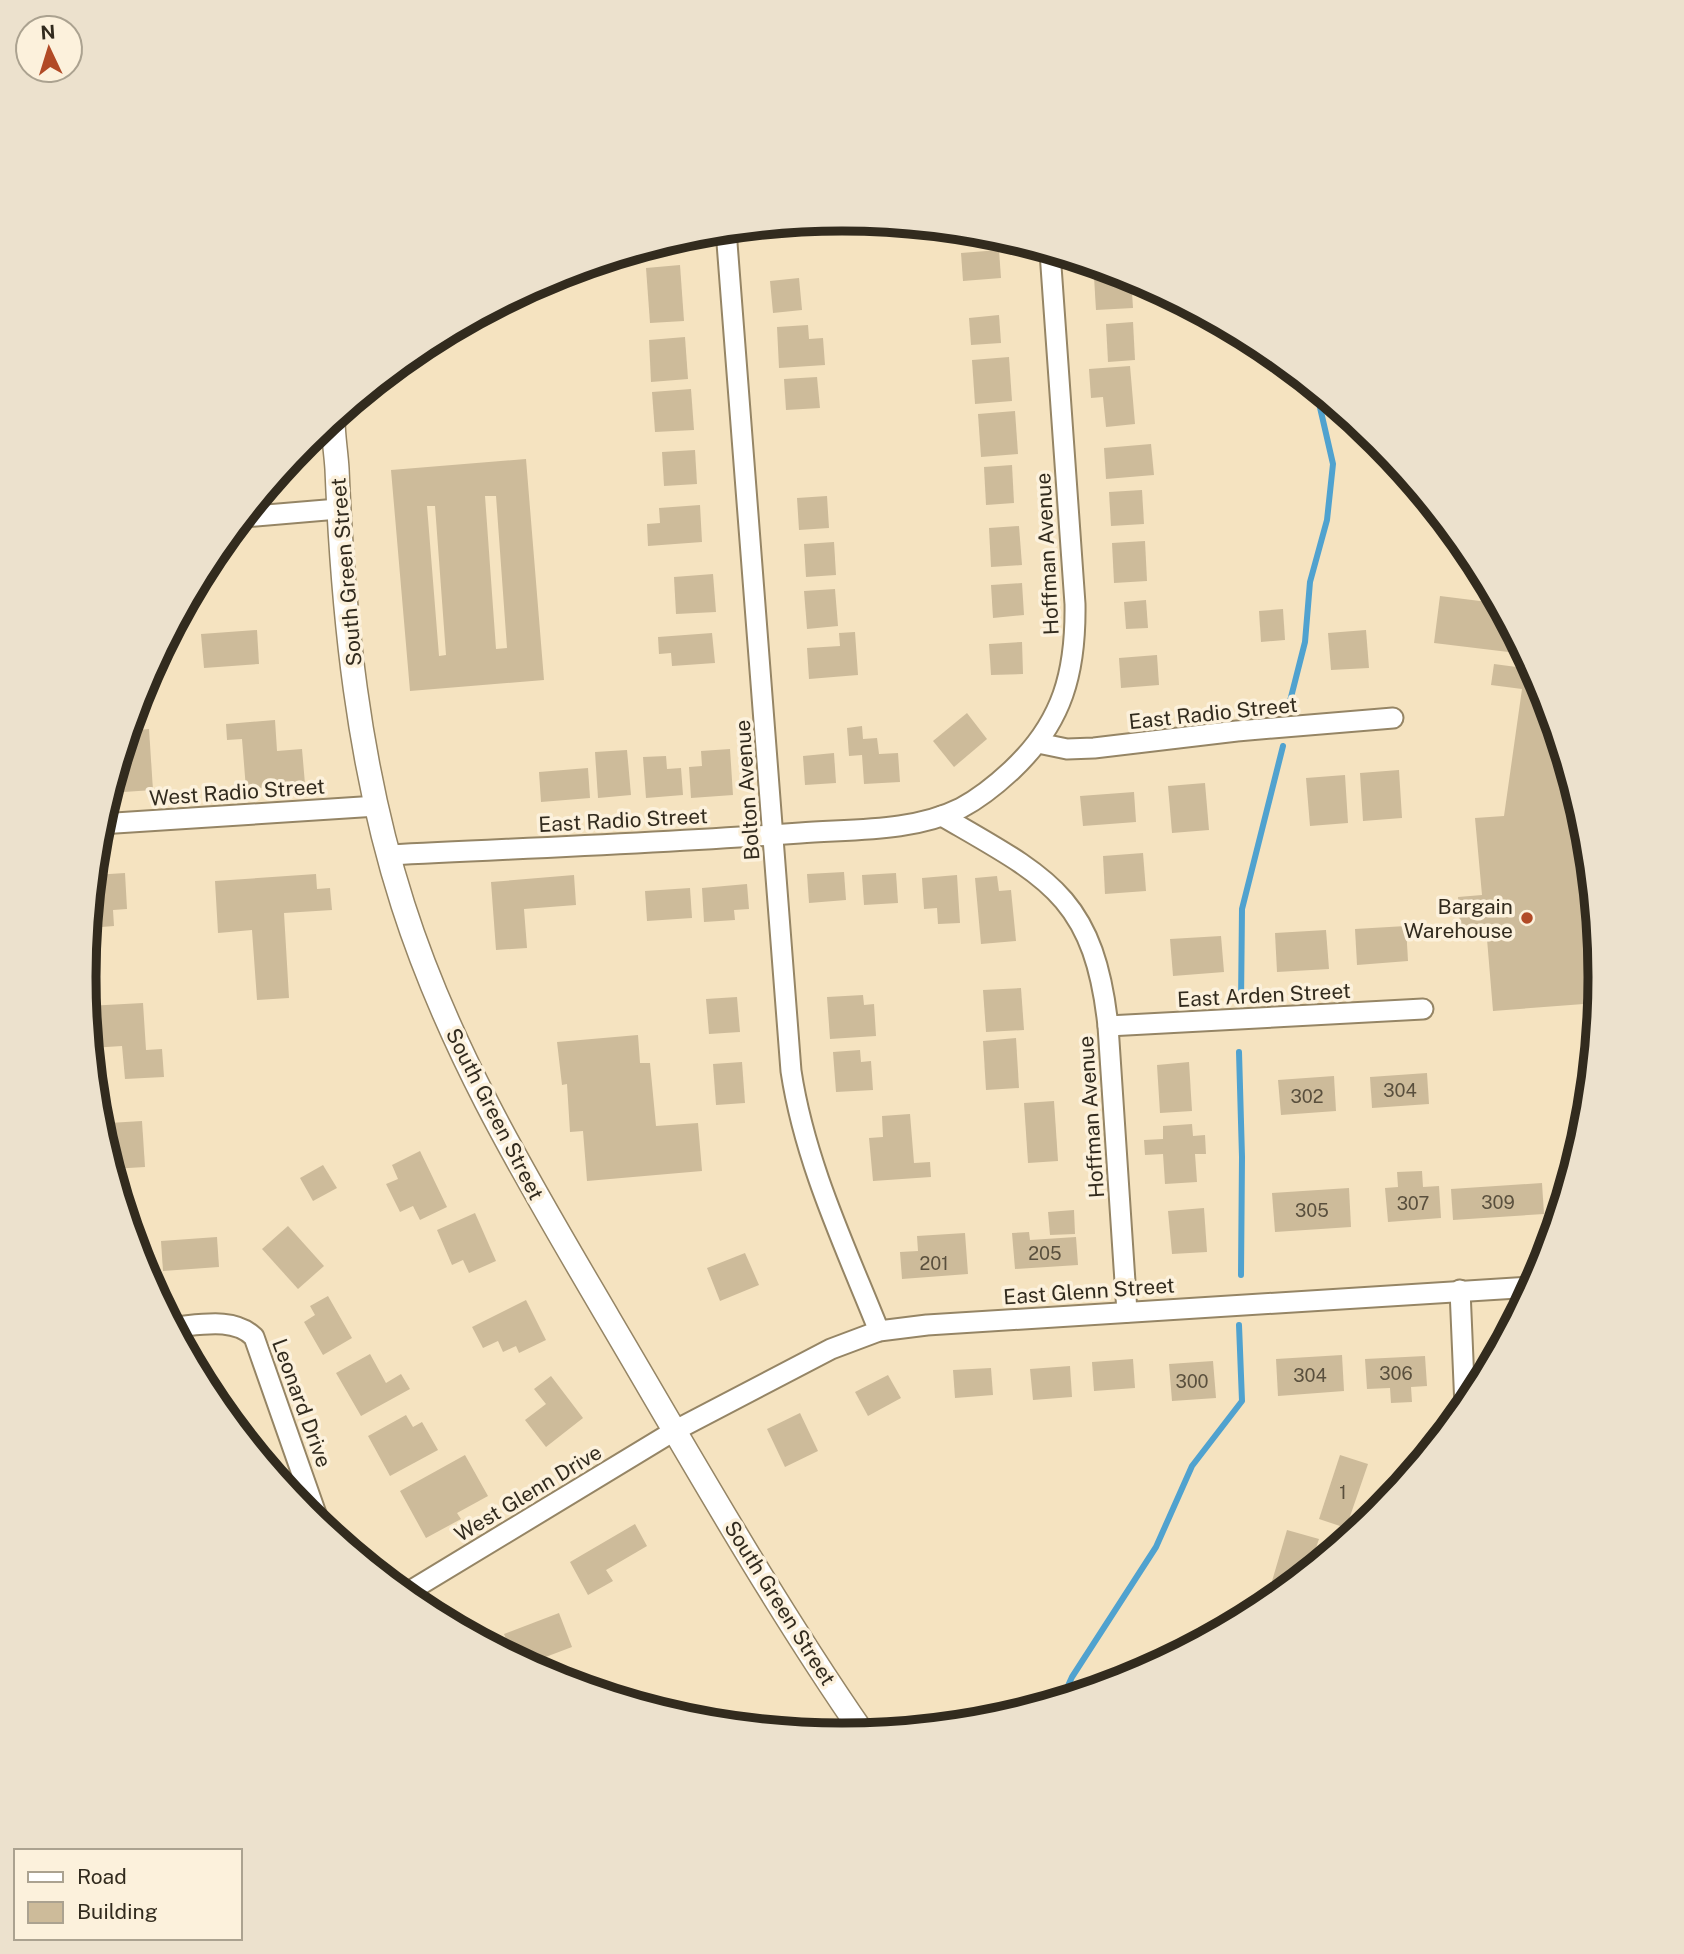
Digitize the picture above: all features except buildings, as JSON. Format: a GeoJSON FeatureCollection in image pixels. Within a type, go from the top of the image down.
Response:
{"type":"FeatureCollection","features":[{"type":"Feature","properties":{"kind":"street","name":"Bolton Avenue"},"geometry":{"type":"LineString","coordinates":[[727,241],[789,1058],[797,1107],[816,1174],[879,1331]]}},
{"type":"Feature","properties":{"kind":"street","name":"Hoffman Avenue"},"geometry":{"type":"LineString","coordinates":[[943,816],[968,804],[988,790],[1038,743],[1052,722],[1072,664],[1076,638],[1075,604],[1051,262]]}},
{"type":"Feature","properties":{"kind":"street","name":"South Green Street"},"geometry":{"type":"LineString","coordinates":[[334,432],[353,665],[377,806],[402,904],[424,965],[476,1086],[558,1234],[674,1432],[856,1722]]}},
{"type":"Feature","properties":{"kind":"street"},"geometry":{"type":"LineString","coordinates":[[256,516],[338,509]]}},
{"type":"Feature","properties":{"kind":"street","name":"East Radio Street"},"geometry":{"type":"LineString","coordinates":[[1038,743],[1067,749],[1094,748],[1237,731],[1393,718]]}},
{"type":"Feature","properties":{"kind":"street","name":"West Radio Street"},"geometry":{"type":"LineString","coordinates":[[113,823],[377,806]]}},
{"type":"Feature","properties":{"kind":"street","name":"East Radio Street"},"geometry":{"type":"LineString","coordinates":[[389,855],[773,835],[902,825],[943,816]]}},
{"type":"Feature","properties":{"kind":"street","name":"Hoffman Avenue"},"geometry":{"type":"LineString","coordinates":[[943,816],[1038,873],[1065,901],[1080,923],[1095,957],[1102,981],[1108,1026],[1127,1312]]}},
{"type":"Feature","properties":{"kind":"street","name":"East Arden Street"},"geometry":{"type":"LineString","coordinates":[[1108,1026],[1423,1009]]}},
{"type":"Feature","properties":{"kind":"street","name":"East Glenn Street"},"geometry":{"type":"LineString","coordinates":[[674,1432],[843,1343],[879,1331],[927,1325],[1520,1288]]}},
{"type":"Feature","properties":{"kind":"street"},"geometry":{"type":"LineString","coordinates":[[1460,1290],[1464,1388]]}},
{"type":"Feature","properties":{"kind":"street","name":"Leonard Drive"},"geometry":{"type":"LineString","coordinates":[[184,1327],[230,1325],[244,1329],[254,1337],[311,1500]]}},
{"type":"Feature","properties":{"kind":"street","name":"West Glenn Drive"},"geometry":{"type":"LineString","coordinates":[[415,1588],[674,1432]]}},
{"type":"Feature","properties":{"kind":"waterway"},"geometry":{"type":"LineString","coordinates":[[1288,709],[1305,642],[1310,582],[1327,520],[1333,464],[1319,404]]}},
{"type":"Feature","properties":{"kind":"waterway"},"geometry":{"type":"LineString","coordinates":[[1241,1002],[1242,909],[1283,746]]}},
{"type":"Feature","properties":{"kind":"waterway"},"geometry":{"type":"LineString","coordinates":[[1239,1052],[1241,1275]]}},
{"type":"Feature","properties":{"kind":"waterway"},"geometry":{"type":"LineString","coordinates":[[1067,1687],[1156,1547],[1192,1466],[1242,1401],[1239,1325]]}},
{"type":"Feature","properties":{"kind":"place","name":"Bargain Warehouse"},"geometry":{"type":"Point","coordinates":[1527,918]}}]}
